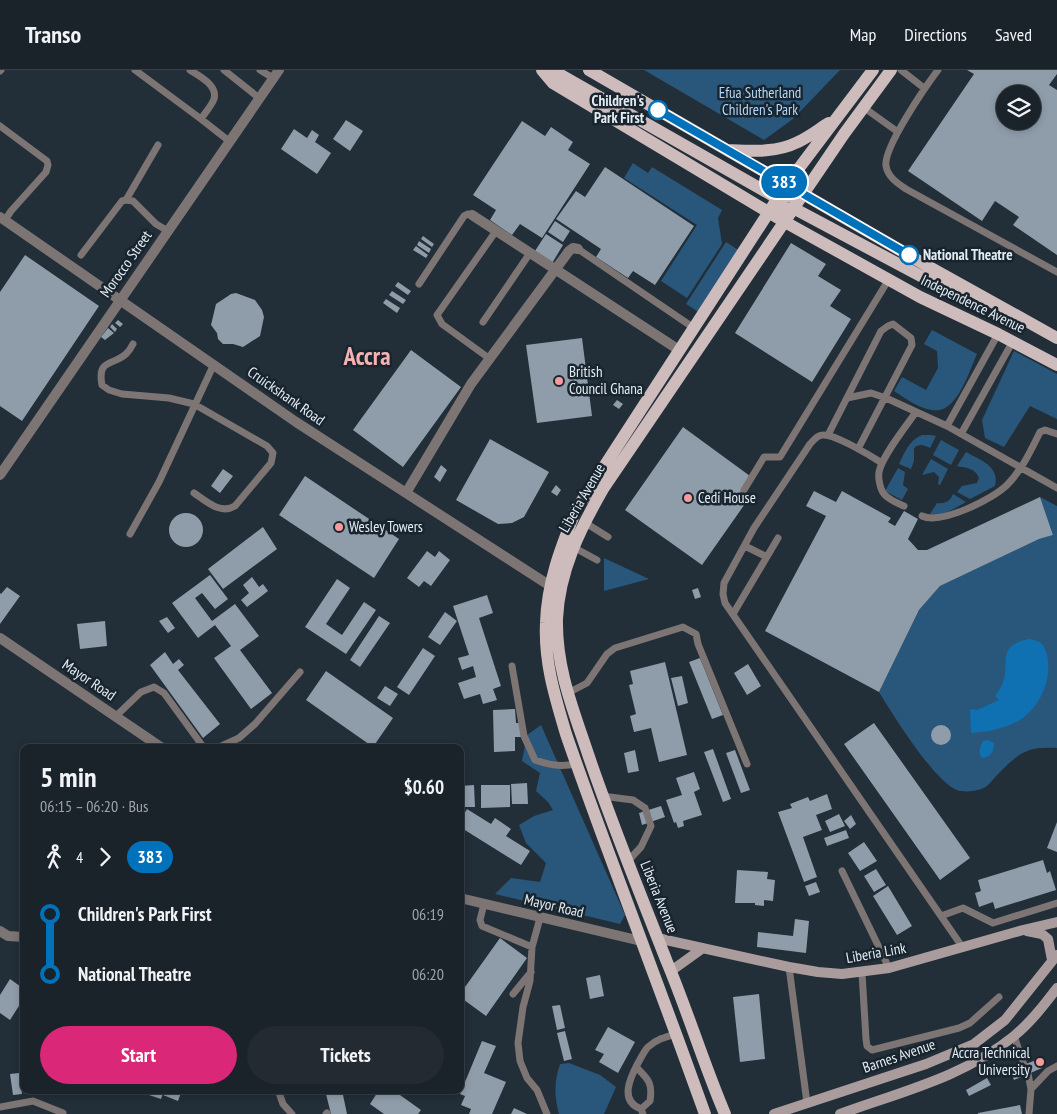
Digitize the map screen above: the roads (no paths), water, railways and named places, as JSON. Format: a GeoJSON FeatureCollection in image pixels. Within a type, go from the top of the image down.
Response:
{"type":"FeatureCollection","features":[{"type":"Feature","properties":{"kind":"main road","name":"Independence Avenue"},"geometry":{"type":"LineString","coordinates":[[542,70],[553,83],[785,222],[920,297],[998,334],[1057,365]]}},
{"type":"Feature","properties":{"kind":"main road"},"geometry":{"type":"LineString","coordinates":[[552,70],[777,198],[786,198],[804,193]]}},
{"type":"Feature","properties":{"kind":"main road","name":"Independence Avenue"},"geometry":{"type":"LineString","coordinates":[[589,70],[970,290],[1057,338]]}},
{"type":"Feature","properties":{"kind":"main road","name":"Liberia Avenue"},"geometry":{"type":"LineString","coordinates":[[705,1114],[576,764],[555,700],[549,672],[546,623],[555,590],[564,541],[576,510],[786,184],[873,70]]}},
{"type":"Feature","properties":{"kind":"main road","name":"Liberia Avenue"},"geometry":{"type":"LineString","coordinates":[[725,1114],[602,796],[568,694],[560,661],[555,590],[584,522],[603,489],[863,107],[891,70]]}},
{"type":"Feature","properties":{"kind":"main road"},"geometry":{"type":"LineString","coordinates":[[726,150],[763,151],[784,148],[799,142],[837,118]]}},
{"type":"Feature","properties":{"kind":"main road"},"geometry":{"type":"LineString","coordinates":[[799,167],[799,176],[802,180],[810,182],[814,179]]}},
{"type":"Feature","properties":{"kind":"main road"},"geometry":{"type":"LineString","coordinates":[[768,211],[795,209],[947,290],[970,290]]}},
{"type":"Feature","properties":{"kind":"main road"},"geometry":{"type":"LineString","coordinates":[[760,224],[769,222],[773,224],[776,228],[775,237]]}},
{"type":"Feature","properties":{"kind":"main road","name":"Liberia Link"},"geometry":{"type":"LineString","coordinates":[[658,938],[789,967],[842,974],[862,973],[889,968],[1057,922]]}},
{"type":"Feature","properties":{"kind":"main road"},"geometry":{"type":"LineString","coordinates":[[1023,930],[1042,934],[1048,939],[1055,957]]}},
{"type":"Feature","properties":{"kind":"main road"},"geometry":{"type":"LineString","coordinates":[[671,971],[703,948]]}},
{"type":"Feature","properties":{"kind":"main road","name":"Barnes Avenue"},"geometry":{"type":"LineString","coordinates":[[774,1114],[926,1064],[974,1044],[1005,1020],[1055,957]]}},
{"type":"Feature","properties":{"kind":"main road"},"geometry":{"type":"LineString","coordinates":[[843,1114],[950,1075],[997,1049],[1014,1036],[1038,1012],[1057,988]]}},
{"type":"Feature","properties":{"kind":"street","name":"Morocco Street"},"geometry":{"type":"LineString","coordinates":[[0,475],[276,74]]}},
{"type":"Feature","properties":{"kind":"street"},"geometry":{"type":"LineString","coordinates":[[472,215],[679,350]]}},
{"type":"Feature","properties":{"kind":"street","name":"Cruickshank Road"},"geometry":{"type":"LineString","coordinates":[[2,219],[296,422],[555,590]]}},
{"type":"Feature","properties":{"kind":"street"},"geometry":{"type":"LineString","coordinates":[[406,493],[471,384],[568,251],[573,248],[578,250]]}},
{"type":"Feature","properties":{"kind":"street","name":"Mayor Road"},"geometry":{"type":"LineString","coordinates":[[0,638],[156,744]]}},
{"type":"Feature","properties":{"kind":"street","name":"Mayor Road"},"geometry":{"type":"LineString","coordinates":[[464,899],[642,941]]}},
{"type":"Feature","properties":{"kind":"street"},"geometry":{"type":"LineString","coordinates":[[0,931],[8,936],[20,937]]}},
{"type":"Feature","properties":{"kind":"lane"},"geometry":{"type":"LineString","coordinates":[[135,70],[229,141]]}},
{"type":"Feature","properties":{"kind":"lane"},"geometry":{"type":"LineString","coordinates":[[190,70],[210,84],[214,90],[214,98],[201,119]]}},
{"type":"Feature","properties":{"kind":"lane"},"geometry":{"type":"LineString","coordinates":[[224,70],[259,98]]}},
{"type":"Feature","properties":{"kind":"lane"},"geometry":{"type":"LineString","coordinates":[[260,70],[276,74]]}},
{"type":"Feature","properties":{"kind":"lane"},"geometry":{"type":"LineString","coordinates":[[901,70],[924,88]]}},
{"type":"Feature","properties":{"kind":"lane"},"geometry":{"type":"LineString","coordinates":[[938,70],[924,88],[888,152],[885,164],[888,172],[895,182],[1057,272]]}},
{"type":"Feature","properties":{"kind":"lane"},"geometry":{"type":"LineString","coordinates":[[863,107],[898,132]]}},
{"type":"Feature","properties":{"kind":"lane"},"geometry":{"type":"LineString","coordinates":[[0,126],[47,161],[48,165],[46,172],[2,219]]}},
{"type":"Feature","properties":{"kind":"lane"},"geometry":{"type":"LineString","coordinates":[[81,255],[122,201],[126,200],[158,145]]}},
{"type":"Feature","properties":{"kind":"lane"},"geometry":{"type":"LineString","coordinates":[[126,200],[132,201],[156,224],[168,231]]}},
{"type":"Feature","properties":{"kind":"lane"},"geometry":{"type":"LineString","coordinates":[[418,284],[464,216],[472,215]]}},
{"type":"Feature","properties":{"kind":"lane"},"geometry":{"type":"LineString","coordinates":[[490,359],[442,324],[437,315],[496,230]]}},
{"type":"Feature","properties":{"kind":"lane"},"geometry":{"type":"LineString","coordinates":[[578,250],[694,328]]}},
{"type":"Feature","properties":{"kind":"lane"},"geometry":{"type":"LineString","coordinates":[[483,322],[530,253]]}},
{"type":"Feature","properties":{"kind":"lane"},"geometry":{"type":"LineString","coordinates":[[744,490],[764,458],[780,457],[889,279]]}},
{"type":"Feature","properties":{"kind":"lane"},"geometry":{"type":"LineString","coordinates":[[828,435],[881,331],[893,324],[911,338],[912,345],[858,449]]}},
{"type":"Feature","properties":{"kind":"lane"},"geometry":{"type":"LineString","coordinates":[[947,426],[998,334]]}},
{"type":"Feature","properties":{"kind":"lane"},"geometry":{"type":"LineString","coordinates":[[961,434],[1012,341]]}},
{"type":"Feature","properties":{"kind":"lane"},"geometry":{"type":"LineString","coordinates":[[133,344],[124,355],[110,361],[102,369],[100,376],[102,385],[109,390],[122,394],[168,398],[194,404],[267,446],[273,453],[271,463],[235,506],[229,510],[221,510],[194,493]]}},
{"type":"Feature","properties":{"kind":"lane"},"geometry":{"type":"LineString","coordinates":[[130,534],[159,482],[214,364]]}},
{"type":"Feature","properties":{"kind":"lane"},"geometry":{"type":"LineString","coordinates":[[847,398],[871,394],[886,398],[947,426],[1057,488]]}},
{"type":"Feature","properties":{"kind":"lane"},"geometry":{"type":"LineString","coordinates":[[904,506],[892,501],[884,494],[879,483],[878,473],[882,463],[916,412]]}},
{"type":"Feature","properties":{"kind":"lane"},"geometry":{"type":"LineString","coordinates":[[922,516],[936,519],[949,516],[975,505],[1006,486],[1021,468],[1040,432],[1045,430],[1057,434]]}},
{"type":"Feature","properties":{"kind":"lane"},"geometry":{"type":"LineString","coordinates":[[882,463],[828,435],[818,436],[810,444],[754,528],[724,583],[723,594],[725,603],[962,948]]}},
{"type":"Feature","properties":{"kind":"lane"},"geometry":{"type":"LineString","coordinates":[[584,522],[608,537]]}},
{"type":"Feature","properties":{"kind":"lane"},"geometry":{"type":"LineString","coordinates":[[733,614],[778,538]]}},
{"type":"Feature","properties":{"kind":"lane"},"geometry":{"type":"LineString","coordinates":[[745,546],[767,557]]}},
{"type":"Feature","properties":{"kind":"lane"},"geometry":{"type":"LineString","coordinates":[[573,547],[597,560]]}},
{"type":"Feature","properties":{"kind":"lane"},"geometry":{"type":"LineString","coordinates":[[568,694],[587,683],[607,654],[615,648],[683,627],[696,634],[698,644],[747,764]]}},
{"type":"Feature","properties":{"kind":"lane"},"geometry":{"type":"LineString","coordinates":[[512,666],[524,736],[535,760],[561,767],[576,764]]}},
{"type":"Feature","properties":{"kind":"lane"},"geometry":{"type":"LineString","coordinates":[[226,744],[239,738],[255,724],[300,672]]}},
{"type":"Feature","properties":{"kind":"lane"},"geometry":{"type":"LineString","coordinates":[[116,716],[142,692],[154,687],[164,693],[201,744]]}},
{"type":"Feature","properties":{"kind":"lane"},"geometry":{"type":"LineString","coordinates":[[602,796],[633,800],[645,808],[651,826],[641,847],[627,862]]}},
{"type":"Feature","properties":{"kind":"lane"},"geometry":{"type":"LineString","coordinates":[[842,871],[889,968]]}},
{"type":"Feature","properties":{"kind":"lane"},"geometry":{"type":"LineString","coordinates":[[941,916],[963,908],[993,922],[1057,903]]}},
{"type":"Feature","properties":{"kind":"lane"},"geometry":{"type":"LineString","coordinates":[[484,904],[480,920],[482,926],[532,946]]}},
{"type":"Feature","properties":{"kind":"lane"},"geometry":{"type":"LineString","coordinates":[[540,918],[532,946],[532,971],[518,1043],[520,1061],[527,1078],[537,1090],[547,1114]]}},
{"type":"Feature","properties":{"kind":"lane"},"geometry":{"type":"LineString","coordinates":[[789,967],[807,1103]]}},
{"type":"Feature","properties":{"kind":"lane"},"geometry":{"type":"LineString","coordinates":[[513,994],[532,971]]}},
{"type":"Feature","properties":{"kind":"lane"},"geometry":{"type":"LineString","coordinates":[[862,973],[867,1046],[872,1050],[959,1028],[970,1023],[999,996]]}},
{"type":"Feature","properties":{"kind":"lane"},"geometry":{"type":"LineString","coordinates":[[636,1067],[647,1078],[652,1089],[650,1101],[642,1111],[632,1105],[628,1098],[628,1086],[636,1067],[646,1049],[657,1040],[676,1034]]}},
{"type":"Feature","properties":{"kind":"lane"},"geometry":{"type":"LineString","coordinates":[[1014,1036],[1024,1065]]}},
{"type":"Feature","properties":{"kind":"lane"},"geometry":{"type":"LineString","coordinates":[[1031,1089],[1048,1071],[1057,1066]]}},
{"type":"Feature","properties":{"kind":"lane"},"geometry":{"type":"LineString","coordinates":[[1028,1074],[1031,1089],[1029,1114]]}},
{"type":"Feature","properties":{"kind":"lane"},"geometry":{"type":"LineString","coordinates":[[279,1094],[283,1104],[292,1114]]}},
{"type":"Feature","properties":{"kind":"lane"},"geometry":{"type":"LineString","coordinates":[[0,1107],[33,1101],[63,1113]]}},
{"type":"Feature","properties":{"kind":"place","name":"Children's Park First"},"geometry":{"type":"Point","coordinates":[658,110]}},
{"type":"Feature","properties":{"kind":"place","name":"National Theatre"},"geometry":{"type":"Point","coordinates":[909,255]}},
{"type":"Feature","properties":{"kind":"place","name":"British Council Ghana"},"geometry":{"type":"Point","coordinates":[559,381]}},
{"type":"Feature","properties":{"kind":"place","name":"Cedi House"},"geometry":{"type":"Point","coordinates":[688,498]}},
{"type":"Feature","properties":{"kind":"place","name":"Wesley Towers"},"geometry":{"type":"Point","coordinates":[339,527]}},
{"type":"Feature","properties":{"kind":"place","name":"Accra Technical University"},"geometry":{"type":"Point","coordinates":[1040,1062]}},
{"type":"Feature","properties":{"kind":"district","name":"Accra"},"geometry":{"type":"Point","coordinates":[367,356]}},
{"type":"Feature","properties":{"kind":"park label","name":"Efua Sutherland Children's Park"},"geometry":{"type":"Point","coordinates":[760,102]}}]}
